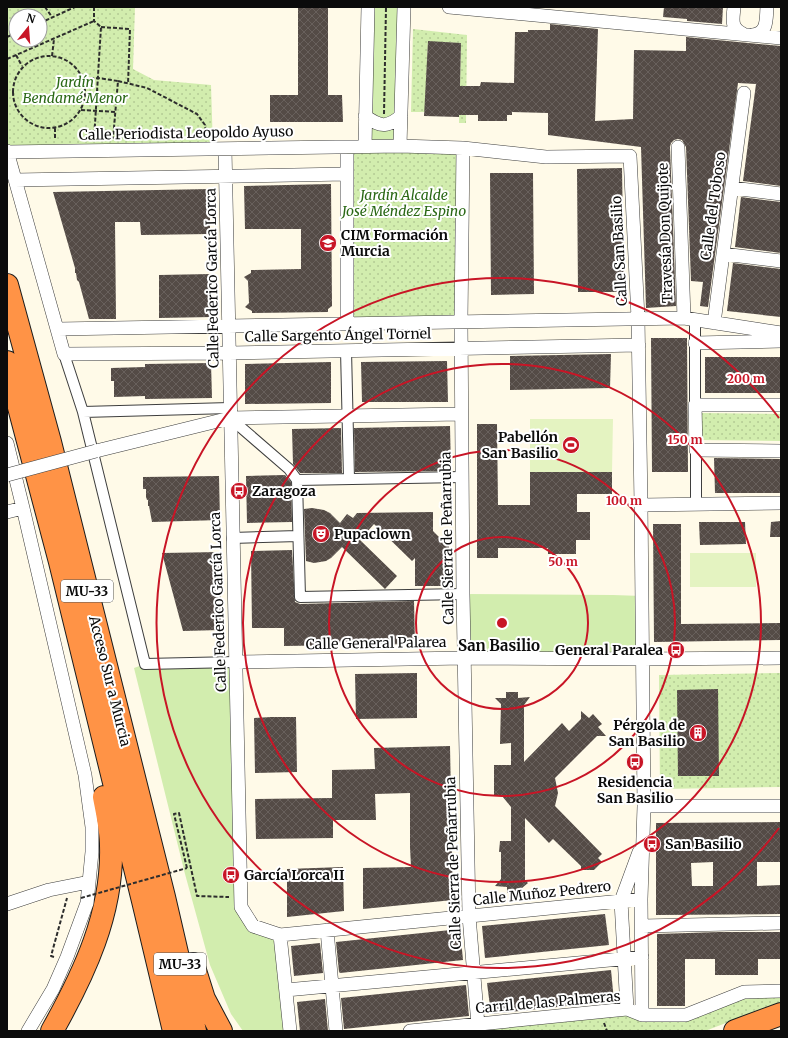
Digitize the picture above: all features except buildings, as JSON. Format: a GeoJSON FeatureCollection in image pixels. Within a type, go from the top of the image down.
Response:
{"type":"FeatureCollection","features":[{"type":"Feature","properties":{"kind":"highway","name":"Acceso Sur a Murcia"},"geometry":{"type":"LineString","coordinates":[[7,285],[52,450],[164,897],[195,1031]]}},
{"type":"Feature","properties":{"kind":"highway","name":"Acceso Sur a Murcia"},"geometry":{"type":"LineString","coordinates":[[7,362],[60,562],[144,901],[174,1031]]}},
{"type":"Feature","properties":{"kind":"highway"},"geometry":{"type":"LineString","coordinates":[[52,1031],[80,979],[94,944],[106,900],[111,846],[110,829],[60,562]]}},
{"type":"Feature","properties":{"kind":"highway"},"geometry":{"type":"LineString","coordinates":[[164,897],[184,930],[194,971],[204,999],[221,1031]]}},
{"type":"Feature","properties":{"kind":"highway"},"geometry":{"type":"LineString","coordinates":[[735,1031],[781,1014]]}},
{"type":"Feature","properties":{"kind":"highway"},"geometry":{"type":"LineString","coordinates":[[777,1031],[781,1029]]}},
{"type":"Feature","properties":{"kind":"street"},"geometry":{"type":"LineString","coordinates":[[365,146],[368,7]]}},
{"type":"Feature","properties":{"kind":"street"},"geometry":{"type":"LineString","coordinates":[[400,146],[404,7]]}},
{"type":"Feature","properties":{"kind":"street"},"geometry":{"type":"LineString","coordinates":[[449,7],[483,8],[781,38]]}},
{"type":"Feature","properties":{"kind":"street"},"geometry":{"type":"LineString","coordinates":[[734,7],[734,27],[737,31],[748,35],[761,33],[765,28],[767,7]]}},
{"type":"Feature","properties":{"kind":"street","name":"Calle del Toboso"},"geometry":{"type":"LineString","coordinates":[[714,323],[744,93]]}},
{"type":"Feature","properties":{"kind":"street"},"geometry":{"type":"LineString","coordinates":[[365,116],[374,123],[384,125],[392,123],[401,116]]}},
{"type":"Feature","properties":{"kind":"street","name":"Calle Periodista Leopoldo Ayuso"},"geometry":{"type":"LineString","coordinates":[[7,151],[400,146],[463,148],[546,157],[630,156]]}},
{"type":"Feature","properties":{"kind":"street","name":"Travesía Don Quijote"},"geometry":{"type":"LineString","coordinates":[[678,146],[690,319]]}},
{"type":"Feature","properties":{"kind":"street"},"geometry":{"type":"LineString","coordinates":[[347,147],[347,324]]}},
{"type":"Feature","properties":{"kind":"street","name":"Calle Sierra de Peñarrubia"},"geometry":{"type":"LineString","coordinates":[[463,148],[461,414],[464,658],[469,916],[478,1025]]}},
{"type":"Feature","properties":{"kind":"street","name":"Calle Federico García Lorca"},"geometry":{"type":"LineString","coordinates":[[225,149],[240,898],[241,907],[253,926],[280,935]]}},
{"type":"Feature","properties":{"kind":"street"},"geometry":{"type":"LineString","coordinates":[[7,151],[64,354],[84,412],[145,664],[236,662]]}},
{"type":"Feature","properties":{"kind":"street","name":"Calle San Basilio"},"geometry":{"type":"LineString","coordinates":[[630,156],[638,318],[641,505],[644,806],[641,899],[642,1015]]}},
{"type":"Feature","properties":{"kind":"street"},"geometry":{"type":"LineString","coordinates":[[15,180],[346,174]]}},
{"type":"Feature","properties":{"kind":"street"},"geometry":{"type":"LineString","coordinates":[[732,188],[781,194]]}},
{"type":"Feature","properties":{"kind":"street"},"geometry":{"type":"LineString","coordinates":[[723,254],[781,261]]}},
{"type":"Feature","properties":{"kind":"street","name":"Calle Sargento Ángel Tornel"},"geometry":{"type":"LineString","coordinates":[[58,329],[638,318],[690,319],[781,333]]}},
{"type":"Feature","properties":{"kind":"street"},"geometry":{"type":"LineString","coordinates":[[690,319],[695,343],[696,504]]}},
{"type":"Feature","properties":{"kind":"street"},"geometry":{"type":"LineString","coordinates":[[695,343],[781,341]]}},
{"type":"Feature","properties":{"kind":"street","name":"Calle Sargento Ángel Tornel"},"geometry":{"type":"LineString","coordinates":[[64,354],[229,353],[638,345]]}},
{"type":"Feature","properties":{"kind":"street"},"geometry":{"type":"LineString","coordinates":[[346,350],[349,479]]}},
{"type":"Feature","properties":{"kind":"street"},"geometry":{"type":"LineString","coordinates":[[695,405],[781,405]]}},
{"type":"Feature","properties":{"kind":"street"},"geometry":{"type":"LineString","coordinates":[[84,412],[230,413],[348,416],[461,414]]}},
{"type":"Feature","properties":{"kind":"street"},"geometry":{"type":"LineString","coordinates":[[7,475],[230,413]]}},
{"type":"Feature","properties":{"kind":"street"},"geometry":{"type":"LineString","coordinates":[[230,413],[289,469],[297,480],[300,597],[463,594]]}},
{"type":"Feature","properties":{"kind":"street"},"geometry":{"type":"LineString","coordinates":[[7,444],[24,508],[88,794],[92,827],[92,852],[87,903],[67,958],[53,989],[28,1031]]}},
{"type":"Feature","properties":{"kind":"street"},"geometry":{"type":"LineString","coordinates":[[696,450],[781,451]]}},
{"type":"Feature","properties":{"kind":"street"},"geometry":{"type":"LineString","coordinates":[[297,480],[462,477]]}},
{"type":"Feature","properties":{"kind":"street"},"geometry":{"type":"LineString","coordinates":[[641,505],[781,503]]}},
{"type":"Feature","properties":{"kind":"street"},"geometry":{"type":"LineString","coordinates":[[7,512],[24,508]]}},
{"type":"Feature","properties":{"kind":"street"},"geometry":{"type":"LineString","coordinates":[[232,538],[298,536]]}},
{"type":"Feature","properties":{"kind":"street","name":"Calle General Palarea"},"geometry":{"type":"LineString","coordinates":[[236,662],[464,658],[781,658]]}},
{"type":"Feature","properties":{"kind":"street"},"geometry":{"type":"LineString","coordinates":[[644,806],[781,806]]}},
{"type":"Feature","properties":{"kind":"street"},"geometry":{"type":"LineString","coordinates":[[626,1009],[622,901],[643,841]]}},
{"type":"Feature","properties":{"kind":"street"},"geometry":{"type":"LineString","coordinates":[[7,904],[49,890],[89,882]]}},
{"type":"Feature","properties":{"kind":"street","name":"Calle Muñoz Pedrero"},"geometry":{"type":"LineString","coordinates":[[280,935],[641,899]]}},
{"type":"Feature","properties":{"kind":"street"},"geometry":{"type":"LineString","coordinates":[[642,926],[781,923]]}},
{"type":"Feature","properties":{"kind":"street"},"geometry":{"type":"LineString","coordinates":[[327,930],[336,1031]]}},
{"type":"Feature","properties":{"kind":"street"},"geometry":{"type":"LineString","coordinates":[[280,935],[290,1031]]}},
{"type":"Feature","properties":{"kind":"street"},"geometry":{"type":"LineString","coordinates":[[286,990],[642,957]]}},
{"type":"Feature","properties":{"kind":"street","name":"Carril de las Palmeras"},"geometry":{"type":"LineString","coordinates":[[410,1031],[626,1009],[642,1015],[686,1015],[744,992],[781,991]]}},
{"type":"Feature","properties":{"kind":"path"},"geometry":{"type":"LineString","coordinates":[[45,7],[52,17]]}},
{"type":"Feature","properties":{"kind":"path"},"geometry":{"type":"LineString","coordinates":[[48,19],[75,7]]}},
{"type":"Feature","properties":{"kind":"path"},"geometry":{"type":"LineString","coordinates":[[94,7],[94,21]]}},
{"type":"Feature","properties":{"kind":"path"},"geometry":{"type":"LineString","coordinates":[[384,125],[386,7]]}},
{"type":"Feature","properties":{"kind":"path"},"geometry":{"type":"LineString","coordinates":[[94,21],[101,26],[130,29],[128,84]]}},
{"type":"Feature","properties":{"kind":"path"},"geometry":{"type":"LineString","coordinates":[[7,59],[94,21]]}},
{"type":"Feature","properties":{"kind":"path"},"geometry":{"type":"LineString","coordinates":[[94,151],[101,26]]}},
{"type":"Feature","properties":{"kind":"path"},"geometry":{"type":"LineString","coordinates":[[52,56],[54,38]]}},
{"type":"Feature","properties":{"kind":"path"},"geometry":{"type":"LineString","coordinates":[[16,55],[23,67]]}},
{"type":"Feature","properties":{"kind":"path"},"geometry":{"type":"LineString","coordinates":[[52,56],[68,60],[74,65],[84,79],[86,95],[81,110],[70,122],[55,128],[39,127],[24,119],[15,106],[13,93],[14,81],[23,67],[36,58],[52,56]]}},
{"type":"Feature","properties":{"kind":"path"},"geometry":{"type":"LineString","coordinates":[[84,79],[98,78],[147,88],[198,114],[206,125],[207,149]]}},
{"type":"Feature","properties":{"kind":"path"},"geometry":{"type":"LineString","coordinates":[[112,150],[118,82]]}},
{"type":"Feature","properties":{"kind":"path"},"geometry":{"type":"LineString","coordinates":[[81,110],[116,112]]}},
{"type":"Feature","properties":{"kind":"path"},"geometry":{"type":"LineString","coordinates":[[81,898],[187,868],[174,814],[179,813],[197,896],[240,898]]}},
{"type":"Feature","properties":{"kind":"path"},"geometry":{"type":"LineString","coordinates":[[55,957],[51,956],[71,885]]}},
{"type":"Feature","properties":{"kind":"green space","name":"Jardín Bendamé Menor"},"geometry":{"type":"Polygon","coordinates":[[[7,7],[135,7],[133,69],[154,80],[211,85],[213,149],[7,152],[7,7]]]}},
{"type":"Feature","properties":{"kind":"green space"},"geometry":{"type":"Polygon","coordinates":[[[368,7],[404,7],[400,146],[365,146],[368,7]]]}},
{"type":"Feature","properties":{"kind":"green space"},"geometry":{"type":"Polygon","coordinates":[[[413,29],[467,35],[466,123],[459,123],[461,43],[428,42],[425,112],[411,112],[413,29]]]}},
{"type":"Feature","properties":{"kind":"green space","name":"Jardín Alcalde José Méndez Espino"},"geometry":{"type":"Polygon","coordinates":[[[347,147],[463,148],[461,321],[347,323],[347,147]]]}},
{"type":"Feature","properties":{"kind":"green space"},"geometry":{"type":"Polygon","coordinates":[[[700,413],[781,414],[781,441],[700,440],[700,413]]]}},
{"type":"Feature","properties":{"kind":"green space","name":"Pabellón San Basilio"},"geometry":{"type":"Polygon","coordinates":[[[530,419],[613,419],[612,472],[530,472],[530,419]]]}},
{"type":"Feature","properties":{"kind":"green space"},"geometry":{"type":"Polygon","coordinates":[[[690,553],[756,553],[756,587],[690,587],[690,553]]]}},
{"type":"Feature","properties":{"kind":"green space"},"geometry":{"type":"Polygon","coordinates":[[[463,594],[642,596],[642,659],[464,658],[463,594]]]}},
{"type":"Feature","properties":{"kind":"green space"},"geometry":{"type":"Polygon","coordinates":[[[236,662],[241,907],[253,926],[280,935],[290,1031],[243,1031],[231,1014],[210,965],[185,874],[134,668],[145,664],[236,662]]]}},
{"type":"Feature","properties":{"kind":"green space"},"geometry":{"type":"Polygon","coordinates":[[[781,673],[781,787],[660,789],[659,675],[781,673]]]}},
{"type":"Feature","properties":{"kind":"green space"},"geometry":{"type":"Polygon","coordinates":[[[781,991],[781,1002],[705,1031],[410,1031],[627,1009],[686,1015],[744,992],[781,991]]]}},
{"type":"Feature","properties":{"kind":"place","name":"CIM Formación Murcia"},"geometry":{"type":"Point","coordinates":[328,243]}},
{"type":"Feature","properties":{"kind":"place","name":"Pabellón San Basilio"},"geometry":{"type":"Point","coordinates":[571,445]}},
{"type":"Feature","properties":{"kind":"place","name":"Zaragoza"},"geometry":{"type":"Point","coordinates":[239,491]}},
{"type":"Feature","properties":{"kind":"place","name":"Pupaclown"},"geometry":{"type":"Point","coordinates":[321,534]}},
{"type":"Feature","properties":{"kind":"place","name":"General Paralea"},"geometry":{"type":"Point","coordinates":[676,650]}},
{"type":"Feature","properties":{"kind":"place","name":"Pérgola de San Basilio"},"geometry":{"type":"Point","coordinates":[698,733]}},
{"type":"Feature","properties":{"kind":"place","name":"Residencia San Basilio"},"geometry":{"type":"Point","coordinates":[635,762]}},
{"type":"Feature","properties":{"kind":"place","name":"San Basilio"},"geometry":{"type":"Point","coordinates":[652,844]}},
{"type":"Feature","properties":{"kind":"place","name":"García Lorca II"},"geometry":{"type":"Point","coordinates":[231,875]}},
{"type":"Feature","properties":{"kind":"district","name":"San Basilio"},"geometry":{"type":"Point","coordinates":[499,646]}}]}
